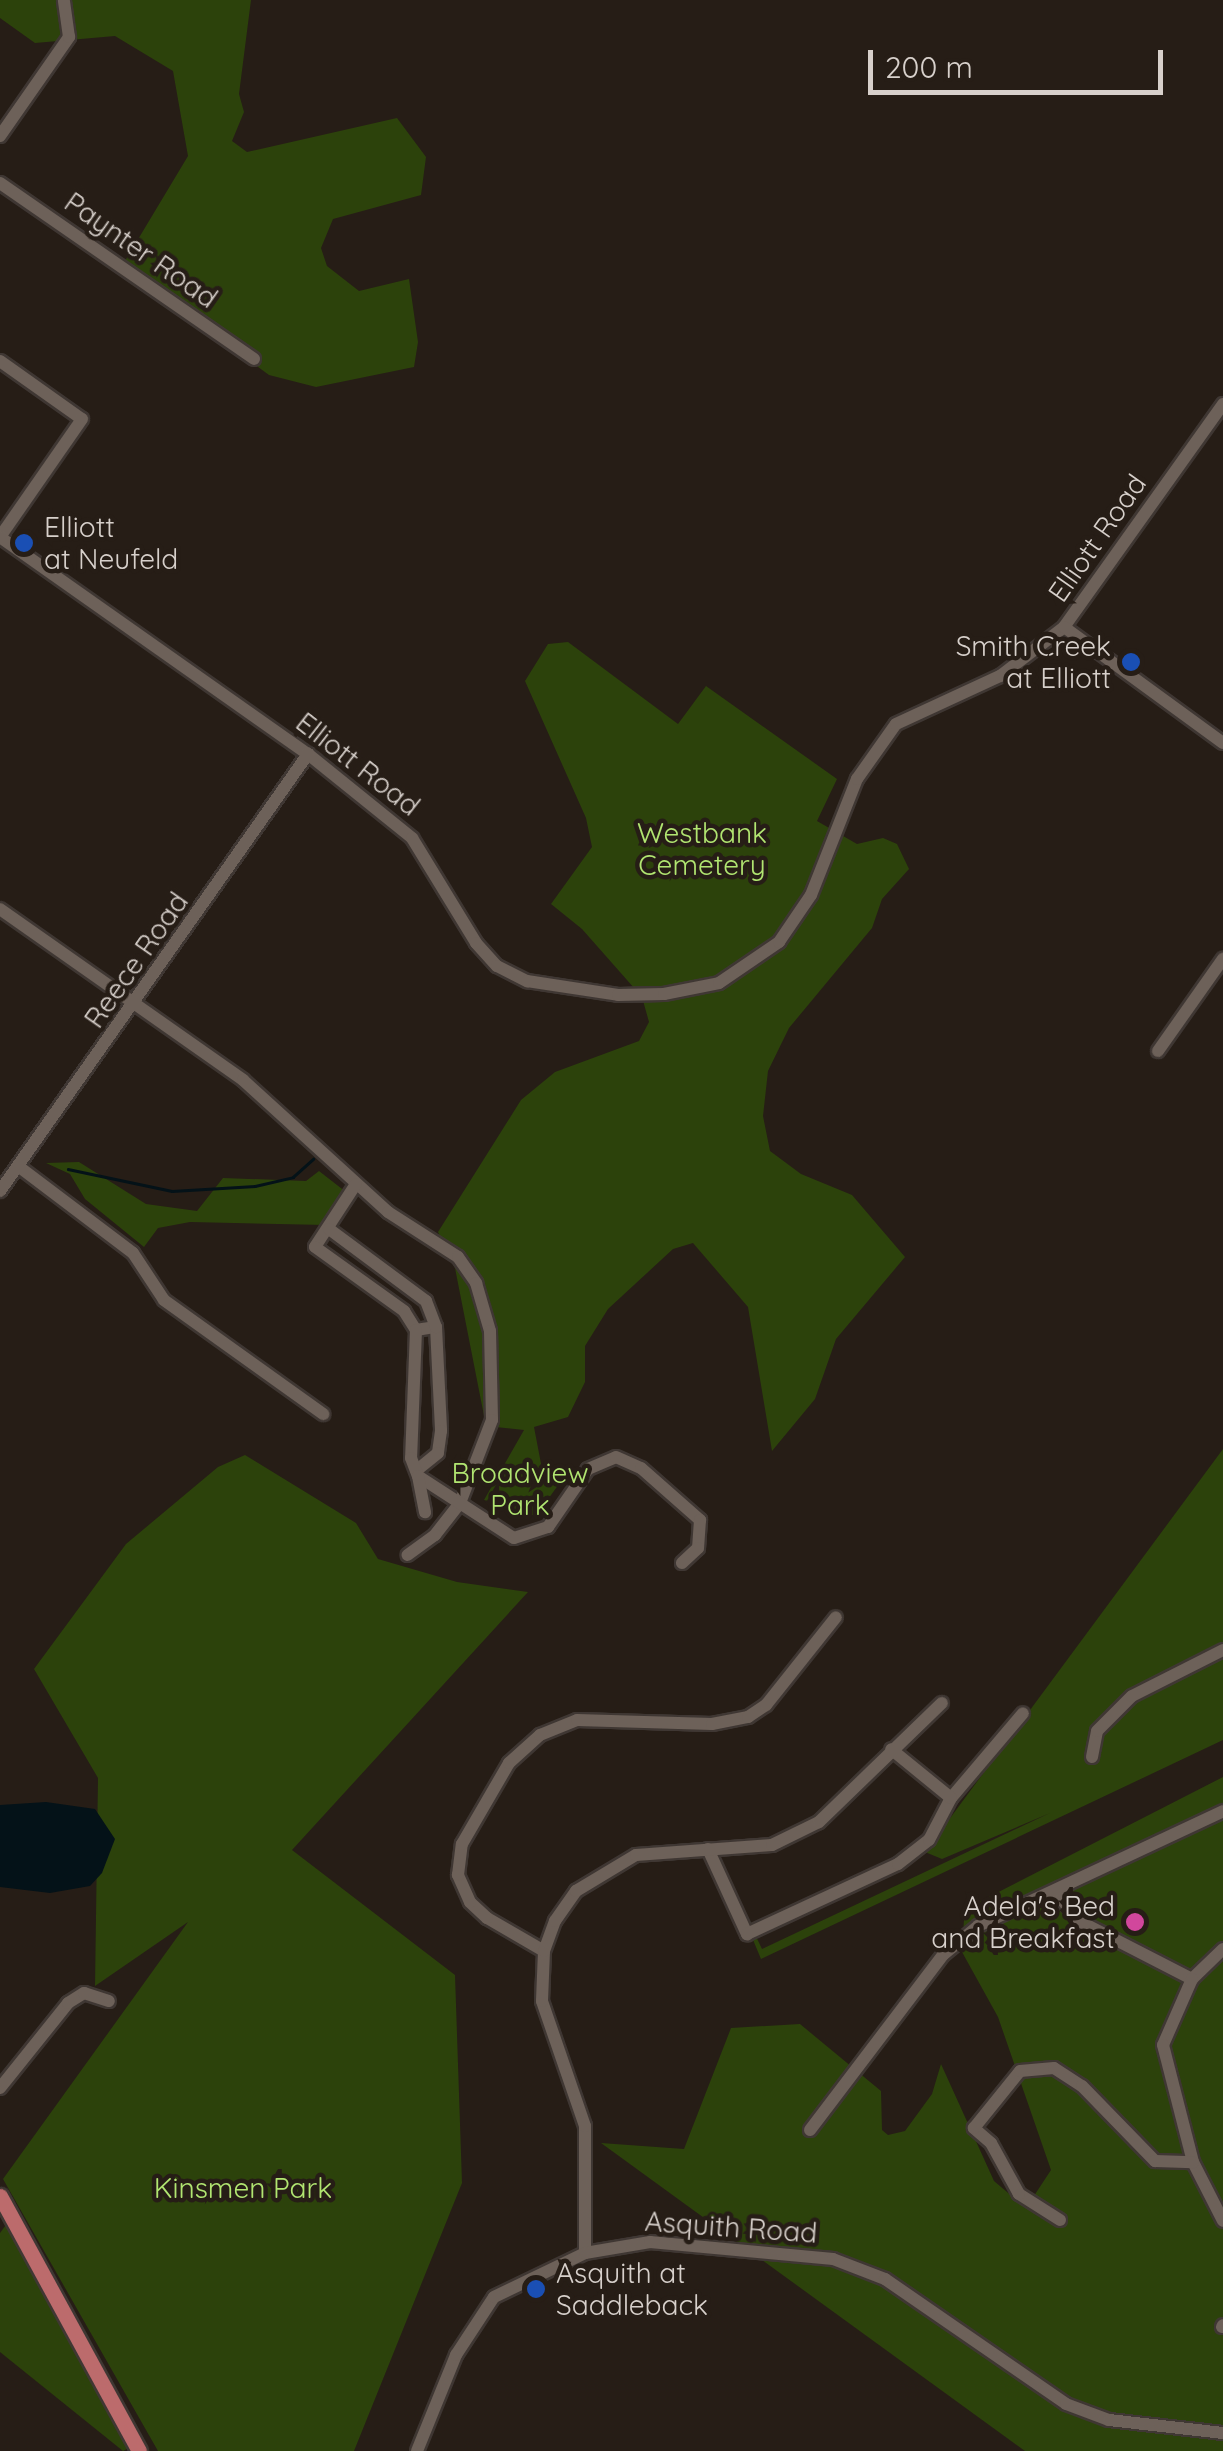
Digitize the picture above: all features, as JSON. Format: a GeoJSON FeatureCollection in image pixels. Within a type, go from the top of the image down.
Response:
{"type":"FeatureCollection","features":[{"type":"Feature","properties":{"kind":"main road"},"geometry":{"type":"LineString","coordinates":[[0,2196],[139,2451]]}},
{"type":"Feature","properties":{"kind":"street"},"geometry":{"type":"LineString","coordinates":[[0,136],[68,37],[64,0]]}},
{"type":"Feature","properties":{"kind":"street","name":"Paynter Road"},"geometry":{"type":"LineString","coordinates":[[0,184],[254,358]]}},
{"type":"Feature","properties":{"kind":"street"},"geometry":{"type":"LineString","coordinates":[[0,360],[82,419],[0,537]]}},
{"type":"Feature","properties":{"kind":"street","name":"Elliott Road"},"geometry":{"type":"LineString","coordinates":[[0,537],[308,754],[412,838],[476,943],[514,977],[618,995],[698,988],[743,970],[779,942],[811,895],[857,779],[896,724],[1000,676],[1064,627],[1223,404]]}},
{"type":"Feature","properties":{"kind":"street"},"geometry":{"type":"LineString","coordinates":[[1064,627],[1223,743]]}},
{"type":"Feature","properties":{"kind":"street","name":"Reece Road"},"geometry":{"type":"LineString","coordinates":[[0,1191],[135,1006],[308,754]]}},
{"type":"Feature","properties":{"kind":"street"},"geometry":{"type":"LineString","coordinates":[[0,909],[243,1080],[356,1184],[458,1257],[476,1283],[490,1331],[492,1420],[460,1503],[435,1535],[407,1555]]}},
{"type":"Feature","properties":{"kind":"street"},"geometry":{"type":"LineString","coordinates":[[1158,1051],[1223,959]]}},
{"type":"Feature","properties":{"kind":"street"},"geometry":{"type":"LineString","coordinates":[[18,1166],[134,1253],[164,1300],[323,1414]]}},
{"type":"Feature","properties":{"kind":"street"},"geometry":{"type":"LineString","coordinates":[[356,1184],[330,1230],[315,1247],[404,1311],[416,1330],[417,1474],[425,1512]]}},
{"type":"Feature","properties":{"kind":"street"},"geometry":{"type":"LineString","coordinates":[[330,1230],[426,1301],[436,1327],[438,1453],[417,1474]]}},
{"type":"Feature","properties":{"kind":"street"},"geometry":{"type":"LineString","coordinates":[[416,1330],[436,1327]]}},
{"type":"Feature","properties":{"kind":"street"},"geometry":{"type":"LineString","coordinates":[[417,1474],[514,1538],[548,1527],[588,1469],[616,1456],[641,1468],[700,1520],[698,1548],[682,1562]]}},
{"type":"Feature","properties":{"kind":"street"},"geometry":{"type":"LineString","coordinates":[[544,1950],[488,1918],[470,1902],[458,1875],[462,1844],[509,1763],[540,1734],[577,1720],[712,1724],[748,1717],[766,1706],[836,1617]]}},
{"type":"Feature","properties":{"kind":"street"},"geometry":{"type":"LineString","coordinates":[[1092,1758],[1097,1730],[1132,1696],[1223,1650]]}},
{"type":"Feature","properties":{"kind":"street"},"geometry":{"type":"LineString","coordinates":[[585,2253],[585,2126],[547,2024],[544,1950],[576,1891],[603,1870],[636,1855],[772,1844],[819,1822],[942,1704]]}},
{"type":"Feature","properties":{"kind":"street"},"geometry":{"type":"LineString","coordinates":[[708,1849],[747,1934],[898,1864],[928,1840],[950,1798],[1023,1713]]}},
{"type":"Feature","properties":{"kind":"street"},"geometry":{"type":"LineString","coordinates":[[891,1749],[950,1798]]}},
{"type":"Feature","properties":{"kind":"street"},"geometry":{"type":"LineString","coordinates":[[810,2130],[943,1956],[978,1926],[1223,1811]]}},
{"type":"Feature","properties":{"kind":"street"},"geometry":{"type":"LineString","coordinates":[[1055,1892],[1081,1922],[1192,1980]]}},
{"type":"Feature","properties":{"kind":"street"},"geometry":{"type":"LineString","coordinates":[[1223,1950],[1192,1980],[1163,2046],[1193,2162],[1223,2222]]}},
{"type":"Feature","properties":{"kind":"street"},"geometry":{"type":"LineString","coordinates":[[0,2088],[68,2003],[84,1993],[109,2002]]}},
{"type":"Feature","properties":{"kind":"street"},"geometry":{"type":"LineString","coordinates":[[1060,2220],[1019,2194],[991,2143],[974,2128],[1020,2071],[1054,2068],[1082,2086],[1156,2161],[1193,2162]]}},
{"type":"Feature","properties":{"kind":"street","name":"Asquith Road"},"geometry":{"type":"LineString","coordinates":[[417,2451],[456,2354],[494,2296],[585,2253],[650,2242],[833,2259],[885,2279],[1066,2404],[1109,2420],[1223,2433]]}},
{"type":"Feature","properties":{"kind":"green space"},"geometry":{"type":"Polygon","coordinates":[[[0,0],[251,0],[239,94],[244,112],[232,141],[247,152],[397,118],[426,157],[421,195],[333,219],[321,248],[327,266],[359,291],[409,279],[418,342],[414,367],[316,387],[269,375],[122,266],[188,156],[173,71],[115,36],[35,43],[0,18],[0,0]]]}},
{"type":"Feature","properties":{"kind":"green space"},"geometry":{"type":"Polygon","coordinates":[[[568,642],[678,724],[706,686],[837,779],[817,821],[857,844],[883,838],[897,844],[909,869],[882,899],[872,928],[789,1028],[768,1071],[763,1116],[770,1151],[801,1174],[852,1195],[905,1257],[836,1339],[815,1399],[772,1451],[748,1307],[693,1243],[673,1249],[608,1309],[585,1346],[585,1382],[568,1417],[534,1427],[543,1474],[559,1484],[538,1513],[521,1519],[484,1500],[524,1430],[486,1426],[455,1268],[438,1232],[521,1100],[555,1072],[639,1041],[649,1022],[642,997],[582,929],[551,904],[592,847],[586,818],[525,681],[548,644],[568,642]]]}},
{"type":"Feature","properties":{"kind":"green space"},"geometry":{"type":"Polygon","coordinates":[[[79,1162],[146,1204],[197,1211],[223,1178],[306,1181],[319,1171],[355,1199],[326,1225],[190,1222],[158,1228],[144,1247],[85,1199],[70,1174],[46,1163],[79,1162]]]}},
{"type":"Feature","properties":{"kind":"green space"},"geometry":{"type":"Polygon","coordinates":[[[1223,1449],[1223,1740],[761,1959],[720,1861],[762,1949],[1050,1813],[942,1859],[925,1852],[1223,1449]]]}},
{"type":"Feature","properties":{"kind":"green space","name":"Kinsmen Park"},"geometry":{"type":"Polygon","coordinates":[[[245,1455],[356,1523],[378,1559],[457,1582],[528,1592],[292,1850],[455,1975],[462,2183],[354,2451],[158,2451],[3,2179],[188,1922],[95,1986],[98,1778],[34,1669],[126,1544],[218,1467],[245,1455]]]}},
{"type":"Feature","properties":{"kind":"green space"},"geometry":{"type":"Polygon","coordinates":[[[1223,1777],[1223,2451],[1025,2451],[601,2143],[684,2149],[731,2028],[800,2024],[881,2091],[882,2130],[888,2135],[905,2131],[932,2094],[941,2064],[994,2181],[1026,2208],[1051,2170],[998,2017],[962,1952],[964,1919],[979,1902],[1223,1777]]]}},
{"type":"Feature","properties":{"kind":"green space"},"geometry":{"type":"Polygon","coordinates":[[[8,2222],[133,2446],[123,2451],[0,2352],[0,2233],[8,2222]]]}},
{"type":"Feature","properties":{"kind":"shaded area"},"geometry":{"type":"Polygon","coordinates":[[[46,1802],[95,1809],[115,1839],[102,1873],[90,1886],[50,1893],[0,1887],[0,1805],[46,1802]]]}},
{"type":"Feature","properties":{"kind":"waterway"},"geometry":{"type":"LineString","coordinates":[[68,1169],[172,1191],[255,1186],[293,1177],[313,1159]]}},
{"type":"Feature","properties":{"kind":"place","name":"Elliott at Neufeld"},"geometry":{"type":"Point","coordinates":[24,543]}},
{"type":"Feature","properties":{"kind":"place","name":"Smith Creek at Elliott"},"geometry":{"type":"Point","coordinates":[1131,662]}},
{"type":"Feature","properties":{"kind":"place","name":"Adela's Bed and Breakfast"},"geometry":{"type":"Point","coordinates":[1135,1922]}},
{"type":"Feature","properties":{"kind":"place","name":"Asquith at Saddleback"},"geometry":{"type":"Point","coordinates":[536,2289]}},
{"type":"Feature","properties":{"kind":"park label","name":"Westbank Cemetery"},"geometry":{"type":"Point","coordinates":[702,849]}},
{"type":"Feature","properties":{"kind":"park label","name":"Broadview Park"},"geometry":{"type":"Point","coordinates":[520,1489]}}]}
